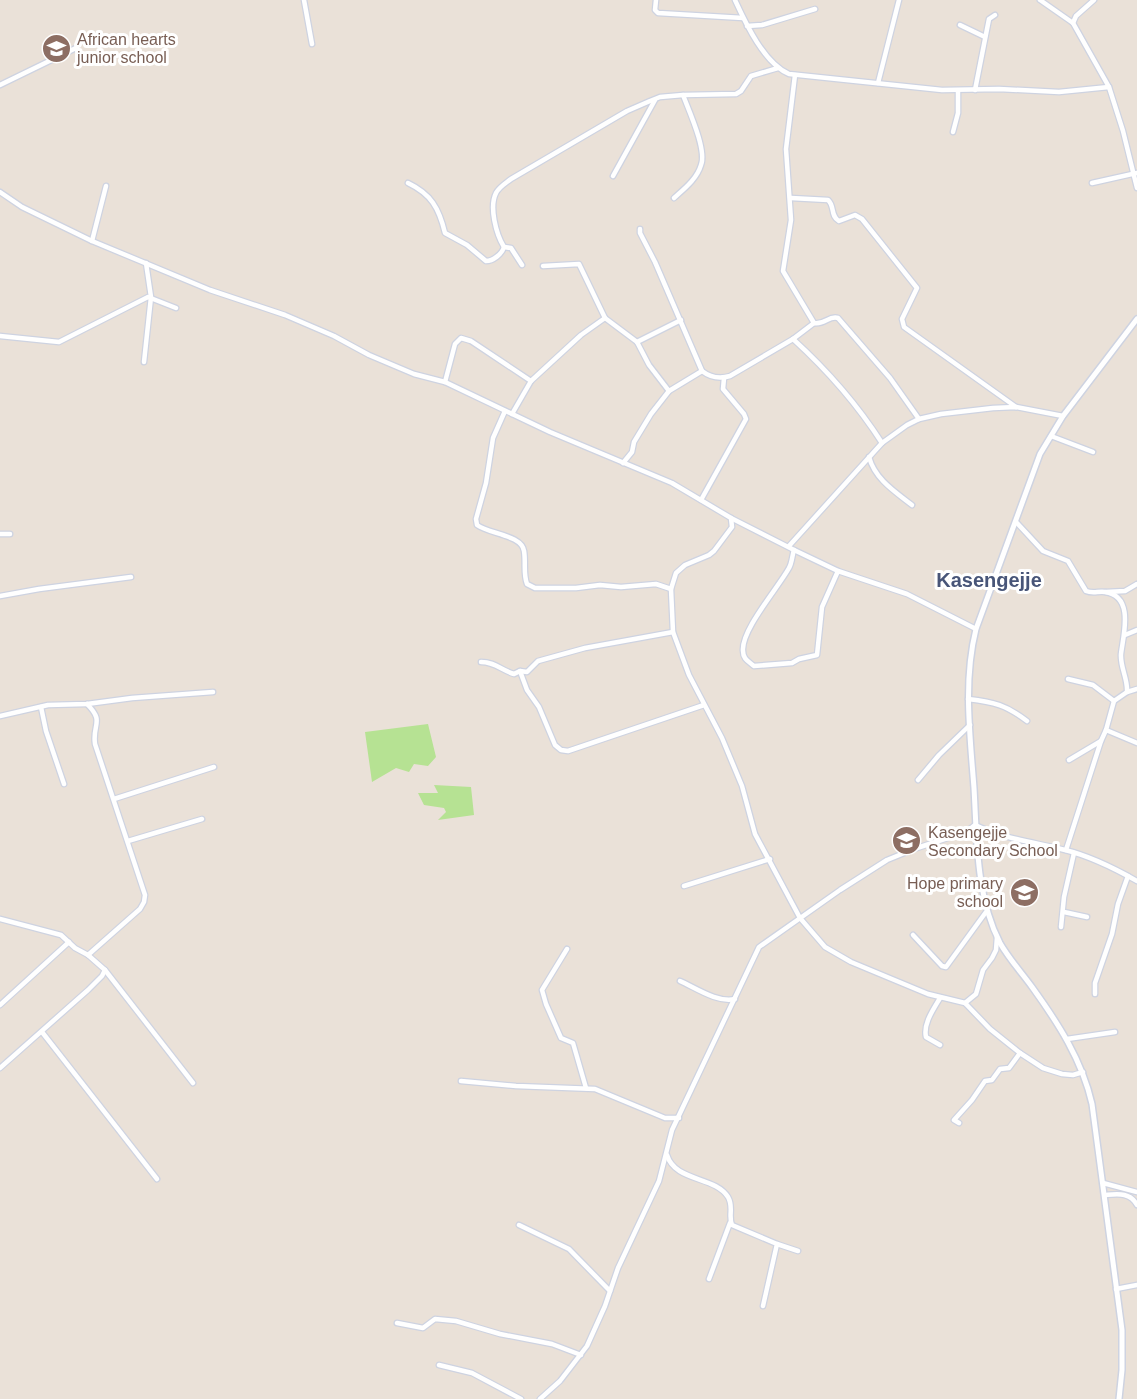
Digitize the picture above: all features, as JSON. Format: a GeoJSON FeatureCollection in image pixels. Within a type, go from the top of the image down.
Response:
{"type":"FeatureCollection","features":[{"type":"Feature","properties":{"kind":"street"},"geometry":{"type":"LineString","coordinates":[[304,0],[312,44]]}},
{"type":"Feature","properties":{"kind":"street"},"geometry":{"type":"LineString","coordinates":[[656,0],[655,10],[658,13],[743,18]]}},
{"type":"Feature","properties":{"kind":"street"},"geometry":{"type":"LineString","coordinates":[[735,0],[747,26],[769,58],[778,68],[795,75],[958,91],[1043,93],[1109,87]]}},
{"type":"Feature","properties":{"kind":"street"},"geometry":{"type":"LineString","coordinates":[[878,83],[899,0]]}},
{"type":"Feature","properties":{"kind":"street"},"geometry":{"type":"LineString","coordinates":[[1040,0],[1073,23],[1109,87],[1124,131],[1137,188]]}},
{"type":"Feature","properties":{"kind":"street"},"geometry":{"type":"LineString","coordinates":[[1073,23],[1076,16],[1094,0]]}},
{"type":"Feature","properties":{"kind":"street"},"geometry":{"type":"LineString","coordinates":[[747,26],[762,25],[815,9]]}},
{"type":"Feature","properties":{"kind":"street"},"geometry":{"type":"LineString","coordinates":[[975,90],[989,19],[995,15]]}},
{"type":"Feature","properties":{"kind":"street"},"geometry":{"type":"LineString","coordinates":[[960,25],[985,37]]}},
{"type":"Feature","properties":{"kind":"street"},"geometry":{"type":"LineString","coordinates":[[0,85],[76,48]]}},
{"type":"Feature","properties":{"kind":"street"},"geometry":{"type":"LineString","coordinates":[[504,247],[498,233],[494,208],[495,196],[501,187],[567,145],[627,111],[660,97],[736,94],[741,92],[753,75],[778,68]]}},
{"type":"Feature","properties":{"kind":"street"},"geometry":{"type":"LineString","coordinates":[[795,75],[787,138],[791,227],[783,271],[814,323]]}},
{"type":"Feature","properties":{"kind":"street"},"geometry":{"type":"LineString","coordinates":[[953,132],[958,112],[958,91]]}},
{"type":"Feature","properties":{"kind":"street"},"geometry":{"type":"LineString","coordinates":[[674,198],[695,177],[703,162],[701,148],[683,95]]}},
{"type":"Feature","properties":{"kind":"street"},"geometry":{"type":"LineString","coordinates":[[613,176],[654,100]]}},
{"type":"Feature","properties":{"kind":"street"},"geometry":{"type":"LineString","coordinates":[[1092,183],[1135,173]]}},
{"type":"Feature","properties":{"kind":"street"},"geometry":{"type":"LineString","coordinates":[[408,183],[428,194],[441,218],[445,232],[467,245],[486,261],[490,261],[504,247]]}},
{"type":"Feature","properties":{"kind":"street"},"geometry":{"type":"LineString","coordinates":[[92,241],[106,186]]}},
{"type":"Feature","properties":{"kind":"street"},"geometry":{"type":"LineString","coordinates":[[0,192],[22,207],[92,241],[210,290],[285,315],[414,374],[445,382],[512,414],[672,483],[731,518],[794,550],[838,571],[907,594],[976,629]]}},
{"type":"Feature","properties":{"kind":"street"},"geometry":{"type":"LineString","coordinates":[[790,198],[828,200],[831,202],[834,217],[839,221],[855,215],[862,219],[916,288],[902,319],[902,325],[1016,407]]}},
{"type":"Feature","properties":{"kind":"street"},"geometry":{"type":"LineString","coordinates":[[640,229],[702,371],[708,375],[724,378],[794,339],[814,323],[822,324],[831,318],[838,318],[890,378],[919,419]]}},
{"type":"Feature","properties":{"kind":"street"},"geometry":{"type":"LineString","coordinates":[[504,247],[511,248],[522,265]]}},
{"type":"Feature","properties":{"kind":"street"},"geometry":{"type":"LineString","coordinates":[[144,362],[151,297],[146,263]]}},
{"type":"Feature","properties":{"kind":"street"},"geometry":{"type":"LineString","coordinates":[[543,266],[579,264],[605,318],[637,342],[649,365],[669,391]]}},
{"type":"Feature","properties":{"kind":"street"},"geometry":{"type":"LineString","coordinates":[[0,336],[59,342],[151,297],[176,308]]}},
{"type":"Feature","properties":{"kind":"street"},"geometry":{"type":"LineString","coordinates":[[512,414],[531,381],[581,335],[605,318]]}},
{"type":"Feature","properties":{"kind":"street"},"geometry":{"type":"LineString","coordinates":[[1119,1399],[1123,1351],[1092,1104],[1083,1072],[1067,1039],[997,937],[986,912],[975,825],[969,699],[970,659],[976,629],[1017,523],[1033,473],[1051,436],[1064,416],[1134,328],[1137,319]]}},
{"type":"Feature","properties":{"kind":"street"},"geometry":{"type":"LineString","coordinates":[[637,342],[681,320]]}},
{"type":"Feature","properties":{"kind":"street"},"geometry":{"type":"LineString","coordinates":[[445,382],[455,344],[461,338],[471,341],[531,381]]}},
{"type":"Feature","properties":{"kind":"street"},"geometry":{"type":"LineString","coordinates":[[794,339],[818,362],[851,400],[882,443]]}},
{"type":"Feature","properties":{"kind":"street"},"geometry":{"type":"LineString","coordinates":[[623,463],[632,452],[634,442],[651,414],[669,391],[702,371]]}},
{"type":"Feature","properties":{"kind":"street"},"geometry":{"type":"LineString","coordinates":[[701,500],[746,419],[723,389],[724,378]]}},
{"type":"Feature","properties":{"kind":"street"},"geometry":{"type":"LineString","coordinates":[[789,546],[882,443],[898,430],[919,419],[964,410],[1016,407],[1064,416]]}},
{"type":"Feature","properties":{"kind":"street"},"geometry":{"type":"LineString","coordinates":[[506,411],[494,438],[486,483],[476,519],[477,525],[483,530],[521,543],[524,549],[524,573],[527,584],[535,588],[576,588],[600,585],[621,587],[656,584],[671,589]]}},
{"type":"Feature","properties":{"kind":"street"},"geometry":{"type":"LineString","coordinates":[[1051,436],[1093,452]]}},
{"type":"Feature","properties":{"kind":"street"},"geometry":{"type":"LineString","coordinates":[[869,457],[877,476],[912,505]]}},
{"type":"Feature","properties":{"kind":"street"},"geometry":{"type":"LineString","coordinates":[[731,518],[732,527],[709,555],[685,565],[676,573],[671,589],[673,632],[689,675],[722,738],[742,786],[755,834],[800,918],[825,947],[851,962],[940,998],[965,1003],[990,1029],[1043,1068],[1056,1073],[1073,1075],[1083,1072]]}},
{"type":"Feature","properties":{"kind":"street"},"geometry":{"type":"LineString","coordinates":[[1017,523],[1046,553],[1068,561],[1086,591],[1091,593],[1125,591],[1137,584]]}},
{"type":"Feature","properties":{"kind":"street"},"geometry":{"type":"LineString","coordinates":[[0,534],[10,534]]}},
{"type":"Feature","properties":{"kind":"street"},"geometry":{"type":"LineString","coordinates":[[794,550],[790,566],[762,609],[742,650],[745,659],[753,666],[792,663],[816,655],[822,606],[838,571]]}},
{"type":"Feature","properties":{"kind":"street"},"geometry":{"type":"LineString","coordinates":[[0,596],[131,577]]}},
{"type":"Feature","properties":{"kind":"street"},"geometry":{"type":"LineString","coordinates":[[1106,592],[1116,597],[1123,608],[1125,635],[1121,660],[1127,692]]}},
{"type":"Feature","properties":{"kind":"street"},"geometry":{"type":"LineString","coordinates":[[1125,635],[1137,630]]}},
{"type":"Feature","properties":{"kind":"street"},"geometry":{"type":"LineString","coordinates":[[481,662],[498,664],[514,674],[520,671],[527,672],[538,661],[585,648],[673,632]]}},
{"type":"Feature","properties":{"kind":"street"},"geometry":{"type":"LineString","coordinates":[[520,671],[555,745],[561,750],[568,751],[704,705]]}},
{"type":"Feature","properties":{"kind":"street"},"geometry":{"type":"LineString","coordinates":[[1068,679],[1093,685],[1114,701]]}},
{"type":"Feature","properties":{"kind":"street"},"geometry":{"type":"LineString","coordinates":[[1066,850],[1114,701],[1127,692],[1137,689]]}},
{"type":"Feature","properties":{"kind":"street"},"geometry":{"type":"LineString","coordinates":[[0,716],[40,707],[213,692]]}},
{"type":"Feature","properties":{"kind":"street"},"geometry":{"type":"LineString","coordinates":[[969,699],[1001,704],[1027,721]]}},
{"type":"Feature","properties":{"kind":"street"},"geometry":{"type":"LineString","coordinates":[[87,704],[96,712],[95,744],[145,895],[140,909],[88,955]]}},
{"type":"Feature","properties":{"kind":"street"},"geometry":{"type":"LineString","coordinates":[[40,707],[64,784]]}},
{"type":"Feature","properties":{"kind":"street"},"geometry":{"type":"LineString","coordinates":[[918,780],[970,724]]}},
{"type":"Feature","properties":{"kind":"street"},"geometry":{"type":"LineString","coordinates":[[1106,730],[1137,742]]}},
{"type":"Feature","properties":{"kind":"street"},"geometry":{"type":"LineString","coordinates":[[1069,760],[1101,741]]}},
{"type":"Feature","properties":{"kind":"street"},"geometry":{"type":"LineString","coordinates":[[114,799],[214,767]]}},
{"type":"Feature","properties":{"kind":"street"},"geometry":{"type":"LineString","coordinates":[[128,841],[202,819]]}},
{"type":"Feature","properties":{"kind":"street"},"geometry":{"type":"LineString","coordinates":[[975,825],[1005,838],[1066,850],[1110,866],[1137,881]]}},
{"type":"Feature","properties":{"kind":"street"},"geometry":{"type":"LineString","coordinates":[[540,1399],[560,1381],[581,1355],[605,1306],[618,1268],[660,1181],[672,1130],[759,947],[887,860],[960,834],[972,829],[975,825]]}},
{"type":"Feature","properties":{"kind":"street"},"geometry":{"type":"LineString","coordinates":[[1061,927],[1074,853]]}},
{"type":"Feature","properties":{"kind":"street"},"geometry":{"type":"LineString","coordinates":[[684,886],[770,859]]}},
{"type":"Feature","properties":{"kind":"street"},"geometry":{"type":"LineString","coordinates":[[1095,994],[1095,983],[1112,934],[1118,904],[1128,876]]}},
{"type":"Feature","properties":{"kind":"street"},"geometry":{"type":"LineString","coordinates":[[913,935],[942,966],[946,967],[986,912]]}},
{"type":"Feature","properties":{"kind":"street"},"geometry":{"type":"LineString","coordinates":[[1064,912],[1087,917]]}},
{"type":"Feature","properties":{"kind":"street"},"geometry":{"type":"LineString","coordinates":[[0,919],[61,935],[75,948],[88,955],[105,970],[193,1083]]}},
{"type":"Feature","properties":{"kind":"street"},"geometry":{"type":"LineString","coordinates":[[965,1003],[976,994],[983,970],[996,950],[997,937]]}},
{"type":"Feature","properties":{"kind":"street"},"geometry":{"type":"LineString","coordinates":[[0,1005],[69,942]]}},
{"type":"Feature","properties":{"kind":"street"},"geometry":{"type":"LineString","coordinates":[[567,949],[542,990],[561,1038],[573,1043],[586,1088]]}},
{"type":"Feature","properties":{"kind":"street"},"geometry":{"type":"LineString","coordinates":[[0,1068],[88,990],[105,970]]}},
{"type":"Feature","properties":{"kind":"street"},"geometry":{"type":"LineString","coordinates":[[680,981],[719,999],[727,1001],[735,999]]}},
{"type":"Feature","properties":{"kind":"street"},"geometry":{"type":"LineString","coordinates":[[940,998],[931,1013],[925,1033],[926,1037],[940,1045]]}},
{"type":"Feature","properties":{"kind":"street"},"geometry":{"type":"LineString","coordinates":[[42,1032],[157,1179]]}},
{"type":"Feature","properties":{"kind":"street"},"geometry":{"type":"LineString","coordinates":[[1067,1039],[1115,1032]]}},
{"type":"Feature","properties":{"kind":"street"},"geometry":{"type":"LineString","coordinates":[[959,1123],[954,1120],[985,1081],[992,1080],[1000,1070],[1009,1068],[1020,1053]]}},
{"type":"Feature","properties":{"kind":"street"},"geometry":{"type":"LineString","coordinates":[[461,1081],[595,1089],[665,1118],[679,1118]]}},
{"type":"Feature","properties":{"kind":"street"},"geometry":{"type":"LineString","coordinates":[[666,1152],[670,1164],[686,1174],[716,1186],[727,1195],[732,1204],[730,1223],[709,1279]]}},
{"type":"Feature","properties":{"kind":"street"},"geometry":{"type":"LineString","coordinates":[[1103,1184],[1137,1192]]}},
{"type":"Feature","properties":{"kind":"street"},"geometry":{"type":"LineString","coordinates":[[1105,1196],[1126,1195],[1137,1203]]}},
{"type":"Feature","properties":{"kind":"street"},"geometry":{"type":"LineString","coordinates":[[730,1223],[798,1251]]}},
{"type":"Feature","properties":{"kind":"street"},"geometry":{"type":"LineString","coordinates":[[519,1225],[569,1249],[610,1292]]}},
{"type":"Feature","properties":{"kind":"street"},"geometry":{"type":"LineString","coordinates":[[763,1306],[777,1244]]}},
{"type":"Feature","properties":{"kind":"street"},"geometry":{"type":"LineString","coordinates":[[1116,1289],[1137,1285]]}},
{"type":"Feature","properties":{"kind":"street"},"geometry":{"type":"LineString","coordinates":[[397,1323],[423,1328],[435,1319],[456,1321],[500,1334],[552,1344],[581,1355]]}},
{"type":"Feature","properties":{"kind":"street"},"geometry":{"type":"LineString","coordinates":[[439,1365],[472,1373],[521,1399]]}},
{"type":"Feature","properties":{"kind":"green space"},"geometry":{"type":"Polygon","coordinates":[[[428,724],[436,757],[428,766],[414,764],[409,772],[396,768],[372,782],[365,732],[428,724]]]}},
{"type":"Feature","properties":{"kind":"green space"},"geometry":{"type":"Polygon","coordinates":[[[434,785],[471,787],[474,815],[438,820],[446,812],[444,808],[424,805],[418,793],[438,793],[434,785]]]}},
{"type":"Feature","properties":{"kind":"place","name":"African hearts junior school"},"geometry":{"type":"Point","coordinates":[56,48]}},
{"type":"Feature","properties":{"kind":"place","name":"Kasengejje Secondary School"},"geometry":{"type":"Point","coordinates":[907,841]}},
{"type":"Feature","properties":{"kind":"place","name":"Hope primary school"},"geometry":{"type":"Point","coordinates":[1024,892]}},
{"type":"Feature","properties":{"kind":"district","name":"Kasengejje"},"geometry":{"type":"Point","coordinates":[989,580]}}]}
